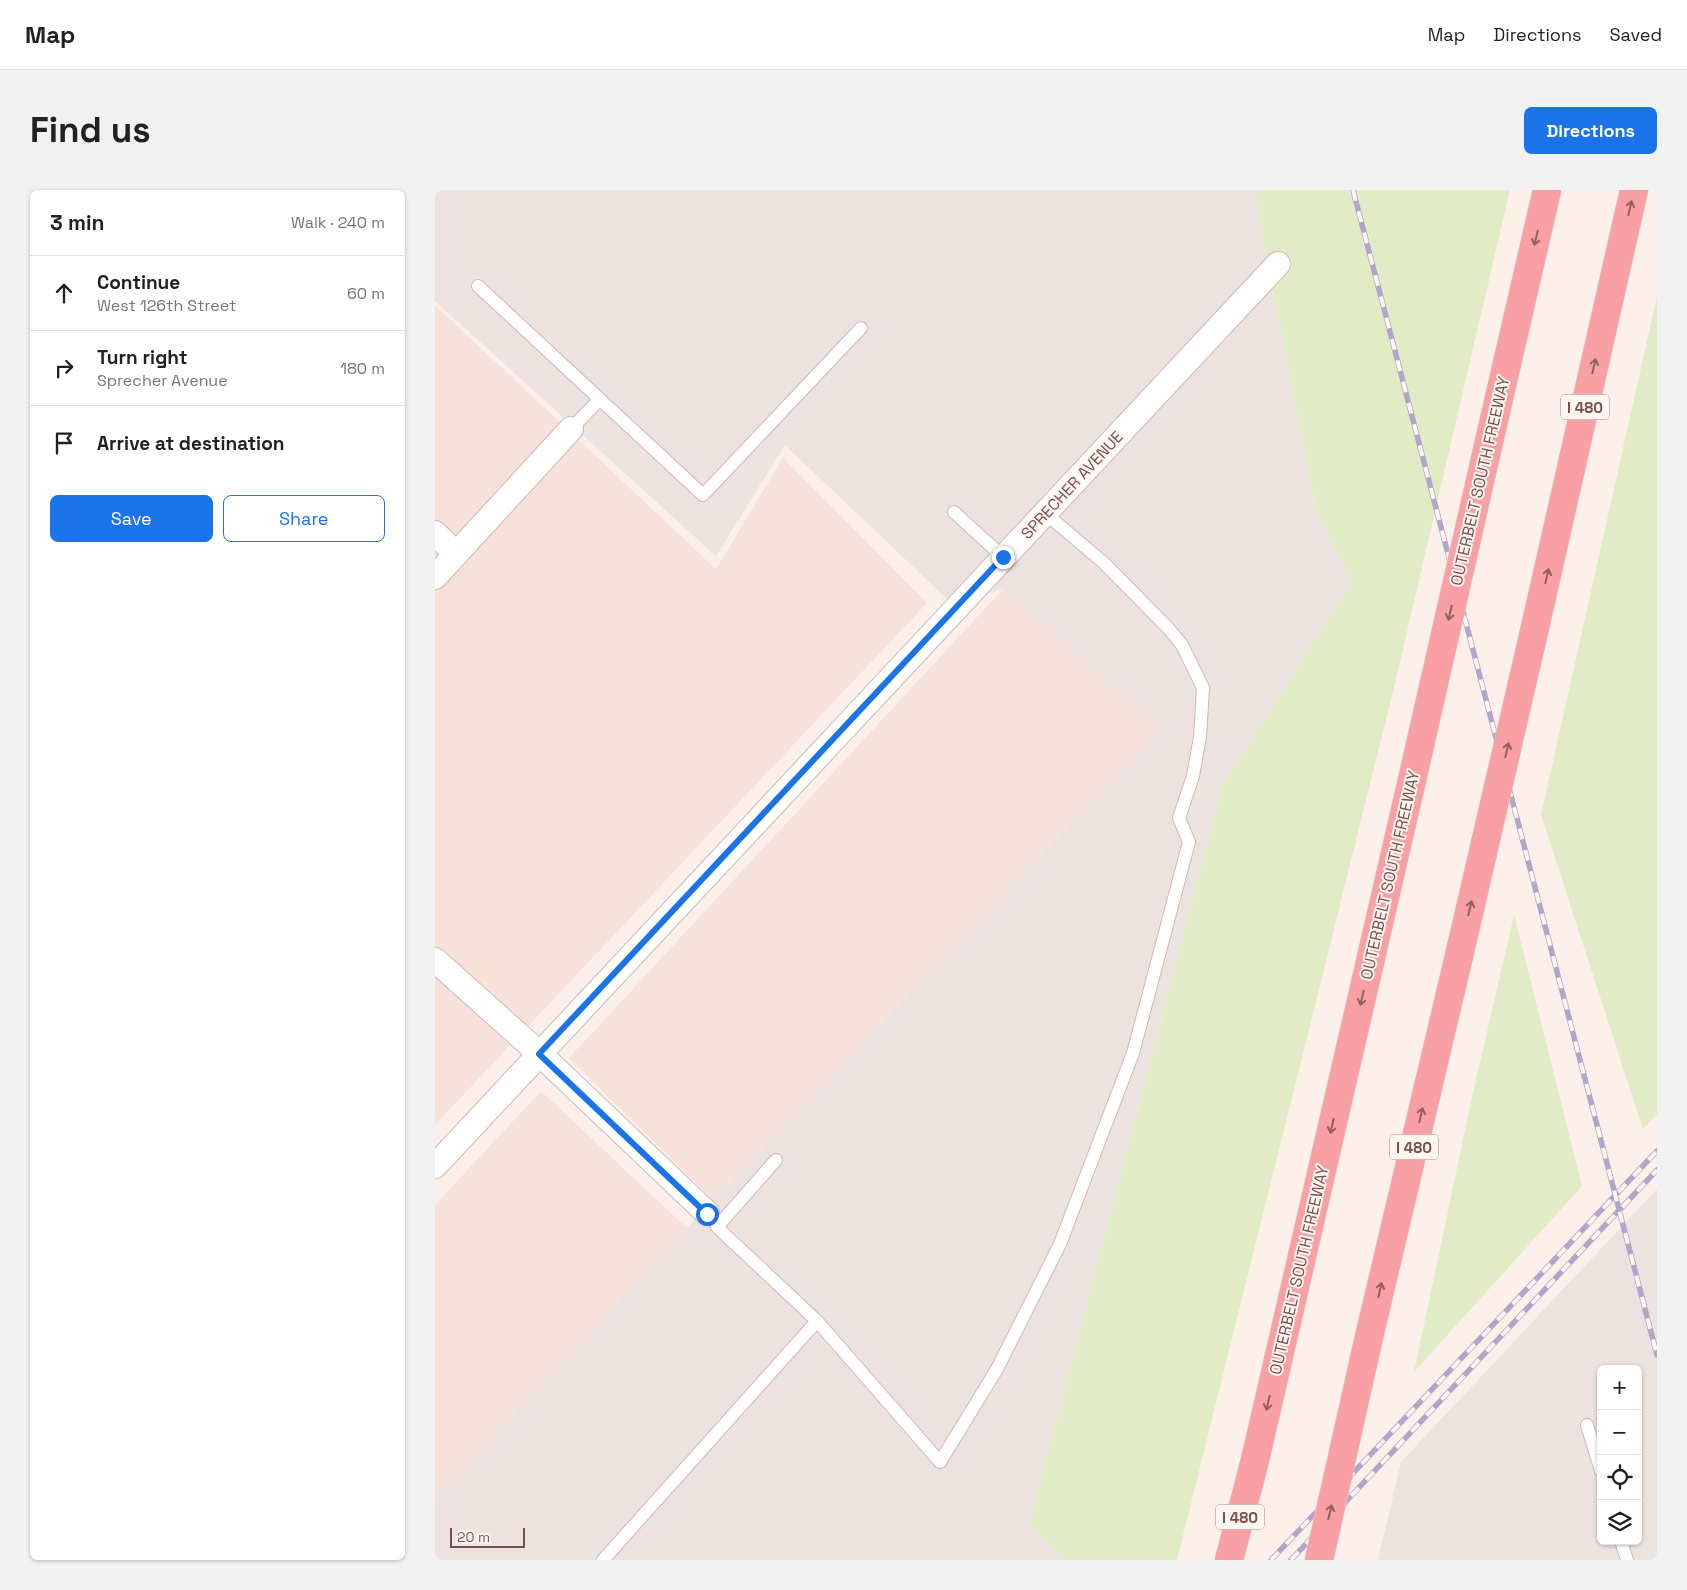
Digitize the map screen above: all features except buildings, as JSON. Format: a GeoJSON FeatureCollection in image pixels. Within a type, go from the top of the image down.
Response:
{"type":"FeatureCollection","features":[{"type":"Feature","properties":{"kind":"highway","name":"OUTERBELT SOUTH FREEWAY"},"geometry":{"type":"LineString","coordinates":[[1229,1560],[1253,1467],[1547,190]]}},
{"type":"Feature","properties":{"kind":"highway","name":"I 480"},"geometry":{"type":"LineString","coordinates":[[1319,1560],[1369,1337],[1536,623],[1634,190]]}},
{"type":"Feature","properties":{"kind":"highway"},"geometry":{"type":"LineString","coordinates":[[1211,1560],[1253,1467]]}},
{"type":"Feature","properties":{"kind":"street","name":"SPRECHER AVENUE"},"geometry":{"type":"LineString","coordinates":[[435,1166],[1278,264]]}},
{"type":"Feature","properties":{"kind":"street"},"geometry":{"type":"LineString","coordinates":[[435,576],[571,429]]}},
{"type":"Feature","properties":{"kind":"street"},"geometry":{"type":"LineString","coordinates":[[435,533],[456,554]]}},
{"type":"Feature","properties":{"kind":"street"},"geometry":{"type":"LineString","coordinates":[[435,960],[539,1054],[707,1214]]}},
{"type":"Feature","properties":{"kind":"lane"},"geometry":{"type":"LineString","coordinates":[[478,286],[703,494],[861,328]]}},
{"type":"Feature","properties":{"kind":"lane"},"geometry":{"type":"LineString","coordinates":[[571,429],[601,398]]}},
{"type":"Feature","properties":{"kind":"lane"},"geometry":{"type":"LineString","coordinates":[[954,512],[1003,557]]}},
{"type":"Feature","properties":{"kind":"lane"},"geometry":{"type":"LineString","coordinates":[[776,1160],[717,1228],[817,1321],[940,1462],[997,1370],[1060,1244],[1133,1053],[1189,842],[1179,818],[1193,776],[1200,738],[1203,688],[1182,645],[1169,629],[1104,563],[1045,513]]}},
{"type":"Feature","properties":{"kind":"lane"},"geometry":{"type":"LineString","coordinates":[[603,1560],[817,1321]]}},
{"type":"Feature","properties":{"kind":"lane"},"geometry":{"type":"LineString","coordinates":[[1587,1425],[1597,1458]]}},
{"type":"Feature","properties":{"kind":"lane"},"geometry":{"type":"LineString","coordinates":[[1622,1545],[1627,1560]]}},
{"type":"Feature","properties":{"kind":"shaded area"},"geometry":{"type":"Polygon","coordinates":[[[435,190],[1254,190],[1317,515],[1352,582],[1223,784],[1029,1526],[1067,1560],[435,1560],[435,1499],[713,1200],[1160,729],[1003,590],[947,599],[785,445],[716,556],[435,301],[435,190]]]}},
{"type":"Feature","properties":{"kind":"shaded area"},"geometry":{"type":"Polygon","coordinates":[[[435,305],[716,569],[783,458],[927,603],[435,1125],[435,305]]]}},
{"type":"Feature","properties":{"kind":"shaded area"},"geometry":{"type":"Polygon","coordinates":[[[1003,589],[1160,729],[713,1200],[569,1058],[1003,589]]]}},
{"type":"Feature","properties":{"kind":"shaded area"},"geometry":{"type":"Polygon","coordinates":[[[541,1091],[689,1230],[435,1501],[435,1205],[541,1091]]]}},
{"type":"Feature","properties":{"kind":"shaded area"},"geometry":{"type":"Polygon","coordinates":[[[1657,1189],[1657,1560],[1378,1560],[1401,1462],[1657,1189]]]}},
{"type":"Feature","properties":{"kind":"green space"},"geometry":{"type":"Polygon","coordinates":[[[1254,190],[1510,190],[1393,692],[1177,1560],[1067,1560],[1029,1526],[1223,784],[1352,582],[1317,515],[1254,190]]]}},
{"type":"Feature","properties":{"kind":"green space"},"geometry":{"type":"Polygon","coordinates":[[[1657,296],[1657,1114],[1643,1129],[1541,815],[1657,296]]]}},
{"type":"Feature","properties":{"kind":"green space"},"geometry":{"type":"Polygon","coordinates":[[[1514,915],[1582,1186],[1414,1372],[1472,1097],[1514,915]]]}},
{"type":"Feature","properties":{"kind":"railway"},"geometry":{"type":"LineString","coordinates":[[1353,190],[1657,1355]]}},
{"type":"Feature","properties":{"kind":"railway"},"geometry":{"type":"LineString","coordinates":[[1271,1560],[1657,1151]]}},
{"type":"Feature","properties":{"kind":"railway"},"geometry":{"type":"LineString","coordinates":[[1291,1560],[1657,1170]]}},
{"type":"Feature","properties":{"kind":"route"},"geometry":{"type":"LineString","coordinates":[[707,1214],[539,1054],[1003,557]]}}]}
